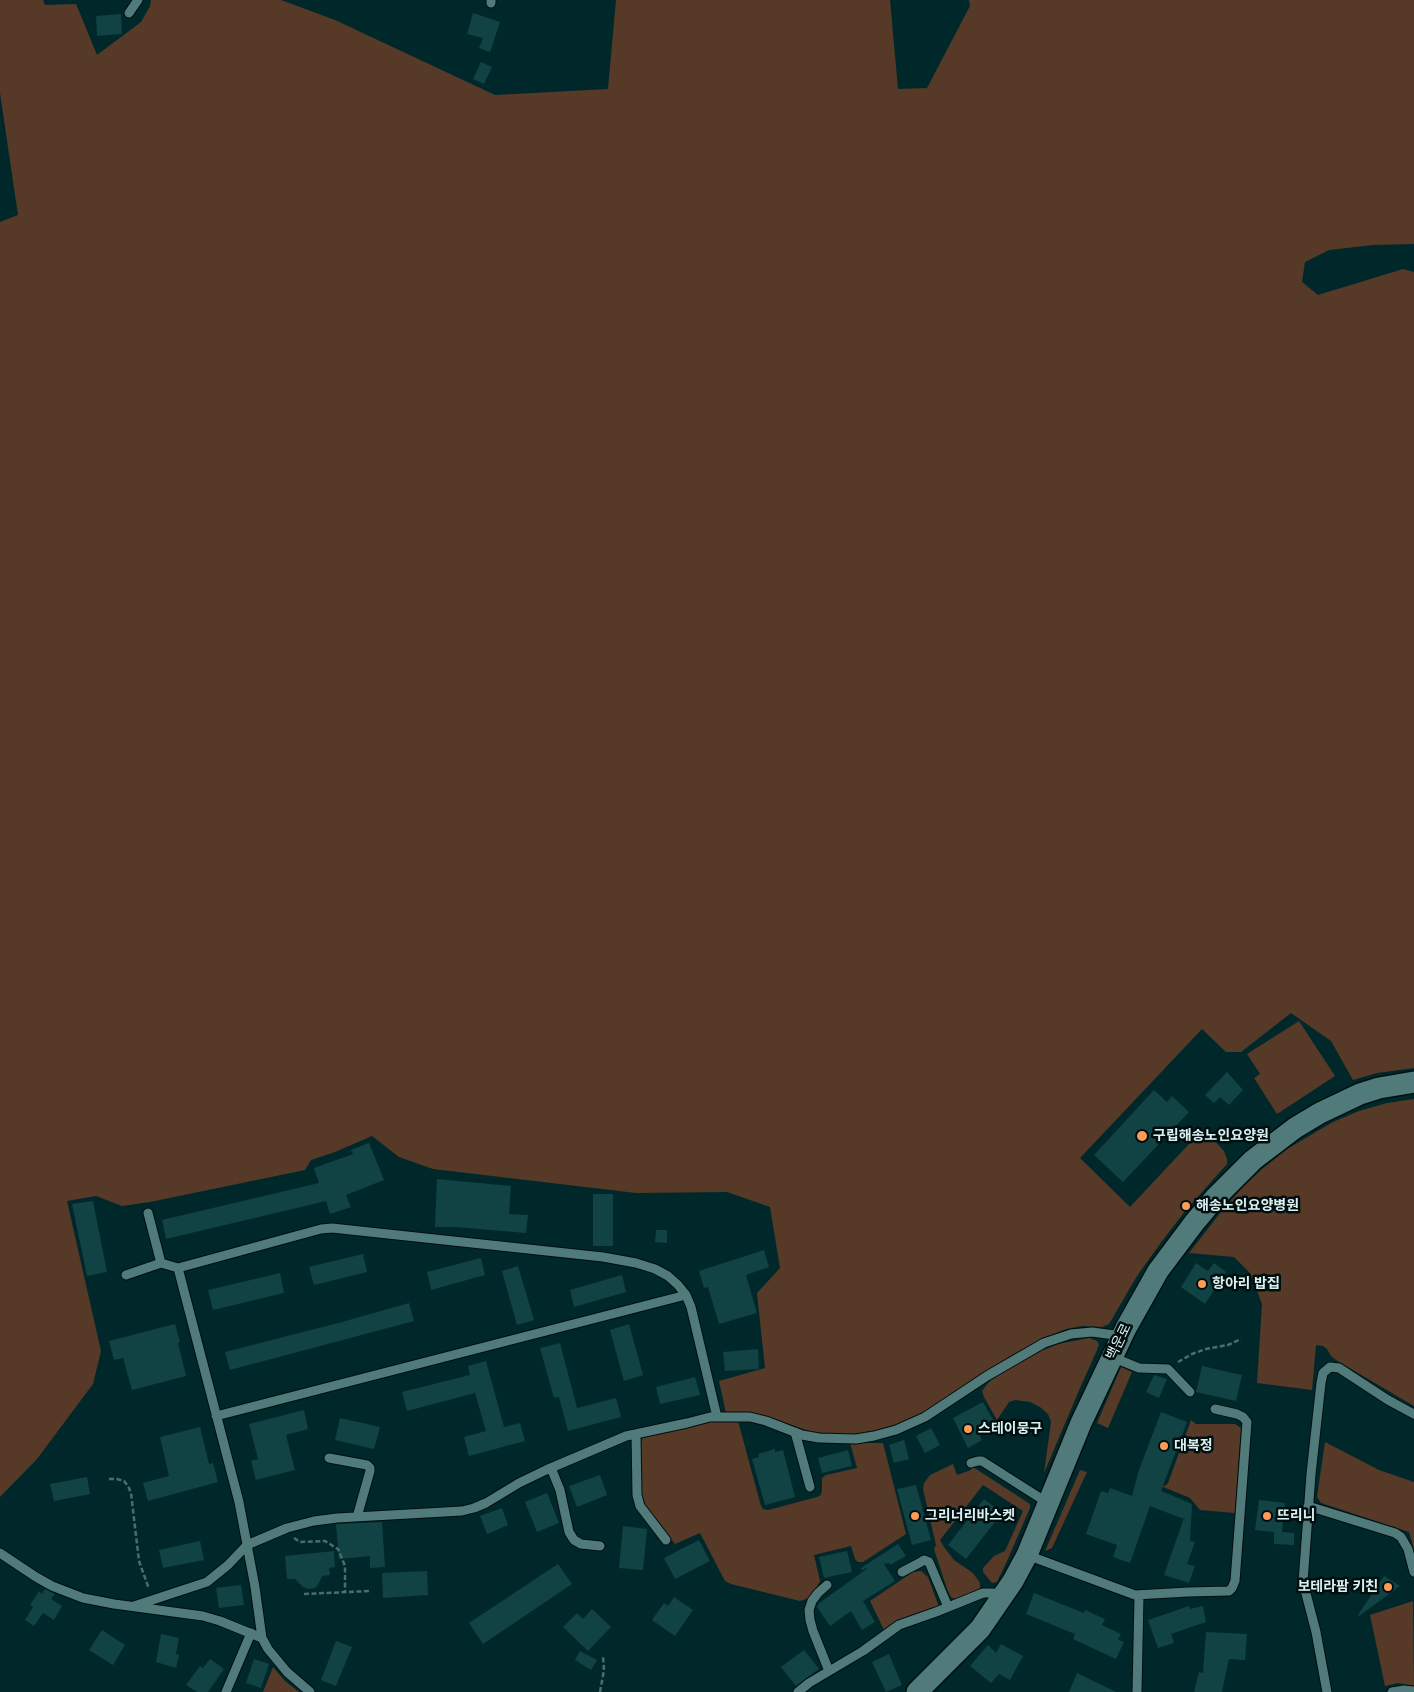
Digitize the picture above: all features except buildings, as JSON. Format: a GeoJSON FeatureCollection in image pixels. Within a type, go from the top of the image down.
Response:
{"type":"FeatureCollection","features":[{"type":"Feature","properties":{"kind":"street","name":"백운로"},"geometry":{"type":"LineString","coordinates":[[917,1692],[980,1629],[1002,1598],[1027,1555],[1082,1424],[1134,1312],[1158,1271],[1215,1198],[1253,1160],[1295,1128],[1342,1101],[1379,1088],[1414,1082]]}},
{"type":"Feature","properties":{"kind":"lane"},"geometry":{"type":"LineString","coordinates":[[128,13],[138,0]]}},
{"type":"Feature","properties":{"kind":"lane"},"geometry":{"type":"LineString","coordinates":[[148,1213],[161,1263]]}},
{"type":"Feature","properties":{"kind":"lane"},"geometry":{"type":"LineString","coordinates":[[126,1275],[161,1263],[178,1268],[321,1229],[342,1229],[628,1261],[655,1269],[668,1276],[686,1295],[691,1306],[717,1417]]}},
{"type":"Feature","properties":{"kind":"lane"},"geometry":{"type":"LineString","coordinates":[[178,1268],[239,1502],[248,1545],[262,1638],[268,1649],[287,1672],[310,1692]]}},
{"type":"Feature","properties":{"kind":"lane"},"geometry":{"type":"LineString","coordinates":[[216,1416],[686,1295]]}},
{"type":"Feature","properties":{"kind":"lane"},"geometry":{"type":"LineString","coordinates":[[134,1606],[208,1582],[248,1545],[291,1527],[314,1521],[462,1511],[474,1508],[520,1483],[616,1439],[710,1417],[750,1417],[819,1438],[856,1439],[896,1430],[925,1417],[987,1376],[1044,1343],[1071,1334],[1092,1332],[1122,1336]]}},
{"type":"Feature","properties":{"kind":"lane"},"geometry":{"type":"LineString","coordinates":[[1112,1357],[1139,1368],[1168,1369],[1190,1392]]}},
{"type":"Feature","properties":{"kind":"lane"},"geometry":{"type":"LineString","coordinates":[[1327,1692],[1316,1632],[1303,1582],[1308,1506],[1322,1377],[1326,1370],[1334,1366],[1339,1368],[1388,1400],[1414,1414]]}},
{"type":"Feature","properties":{"kind":"lane"},"geometry":{"type":"LineString","coordinates":[[1027,1555],[1139,1596],[1188,1592],[1226,1592],[1232,1588],[1235,1581],[1247,1422],[1237,1414],[1216,1409]]}},
{"type":"Feature","properties":{"kind":"lane"},"geometry":{"type":"LineString","coordinates":[[795,1432],[810,1488]]}},
{"type":"Feature","properties":{"kind":"lane"},"geometry":{"type":"LineString","coordinates":[[636,1434],[637,1495],[640,1506],[666,1540]]}},
{"type":"Feature","properties":{"kind":"lane"},"geometry":{"type":"LineString","coordinates":[[329,1458],[367,1465],[370,1468],[358,1518]]}},
{"type":"Feature","properties":{"kind":"lane"},"geometry":{"type":"LineString","coordinates":[[971,1463],[978,1460],[982,1461],[1048,1504]]}},
{"type":"Feature","properties":{"kind":"lane"},"geometry":{"type":"LineString","coordinates":[[551,1468],[560,1490],[569,1532],[574,1540],[581,1544],[600,1546]]}},
{"type":"Feature","properties":{"kind":"lane"},"geometry":{"type":"LineString","coordinates":[[1308,1506],[1395,1533],[1401,1537],[1408,1549],[1414,1572]]}},
{"type":"Feature","properties":{"kind":"lane"},"geometry":{"type":"LineString","coordinates":[[0,1553],[36,1577],[68,1593],[98,1602],[203,1616],[262,1638]]}},
{"type":"Feature","properties":{"kind":"lane"},"geometry":{"type":"LineString","coordinates":[[902,1572],[924,1560],[929,1562],[948,1607]]}},
{"type":"Feature","properties":{"kind":"lane"},"geometry":{"type":"LineString","coordinates":[[827,1585],[818,1592],[809,1610],[813,1631],[829,1671]]}},
{"type":"Feature","properties":{"kind":"lane"},"geometry":{"type":"LineString","coordinates":[[798,1692],[863,1651],[899,1625],[983,1593],[992,1593],[1002,1598]]}},
{"type":"Feature","properties":{"kind":"lane"},"geometry":{"type":"LineString","coordinates":[[1137,1692],[1139,1596]]}},
{"type":"Feature","properties":{"kind":"lane"},"geometry":{"type":"LineString","coordinates":[[226,1692],[251,1633]]}},
{"type":"Feature","properties":{"kind":"lane"},"geometry":{"type":"LineString","coordinates":[[1392,1692],[1414,1691]]}},
{"type":"Feature","properties":{"kind":"path"},"geometry":{"type":"LineString","coordinates":[[1168,1369],[1192,1354],[1228,1345],[1241,1339]]}},
{"type":"Feature","properties":{"kind":"path"},"geometry":{"type":"LineString","coordinates":[[109,1479],[124,1481],[131,1493],[139,1561],[154,1600]]}},
{"type":"Feature","properties":{"kind":"path"},"geometry":{"type":"LineString","coordinates":[[291,1527],[294,1537],[300,1542],[325,1541],[338,1549],[345,1566],[345,1592]]}},
{"type":"Feature","properties":{"kind":"path"},"geometry":{"type":"LineString","coordinates":[[304,1594],[370,1591]]}},
{"type":"Feature","properties":{"kind":"path"},"geometry":{"type":"LineString","coordinates":[[600,1692],[604,1670],[603,1656]]}},
{"type":"Feature","properties":{"kind":"shaded area"},"geometry":{"type":"Polygon","coordinates":[[[0,0],[43,0],[45,5],[76,4],[97,55],[141,22],[150,6],[151,0],[281,0],[335,20],[495,95],[608,89],[616,0],[890,0],[898,89],[927,88],[970,6],[969,0],[1414,0],[1414,244],[1373,245],[1329,250],[1305,262],[1302,282],[1318,295],[1403,269],[1414,272],[1414,1068],[1377,1073],[1353,1080],[1331,1041],[1291,1013],[1241,1052],[1226,1052],[1202,1029],[1080,1158],[1130,1207],[1203,1129],[1224,1151],[1227,1159],[1227,1164],[1186,1210],[1162,1241],[1137,1276],[1109,1324],[1102,1327],[1082,1326],[1066,1329],[1046,1337],[1012,1355],[921,1414],[899,1424],[855,1434],[812,1432],[756,1414],[743,1412],[726,1413],[719,1381],[765,1368],[757,1293],[780,1268],[770,1207],[727,1192],[636,1193],[433,1169],[399,1157],[372,1136],[311,1160],[305,1170],[122,1206],[96,1196],[67,1201],[101,1351],[93,1384],[37,1459],[0,1497],[0,222],[18,215],[0,93],[0,0]]]}},
{"type":"Feature","properties":{"kind":"shaded area"},"geometry":{"type":"Polygon","coordinates":[[[1299,1021],[1335,1076],[1277,1114],[1254,1078],[1260,1074],[1247,1054],[1299,1021]]]}},
{"type":"Feature","properties":{"kind":"shaded area"},"geometry":{"type":"Polygon","coordinates":[[[1414,1099],[1414,1406],[1336,1360],[1323,1346],[1316,1345],[1312,1390],[1257,1383],[1262,1304],[1250,1273],[1234,1257],[1189,1253],[1244,1186],[1287,1149],[1333,1122],[1359,1111],[1387,1103],[1414,1099]]]}},
{"type":"Feature","properties":{"kind":"shaded area"},"geometry":{"type":"Polygon","coordinates":[[[1089,1338],[1097,1341],[1099,1344],[1097,1350],[1044,1473],[1051,1422],[1048,1414],[1030,1402],[1015,1400],[1009,1402],[997,1420],[982,1391],[1000,1373],[1041,1351],[1058,1344],[1089,1338]]]}},
{"type":"Feature","properties":{"kind":"shaded area"},"geometry":{"type":"Polygon","coordinates":[[[1121,1367],[1132,1372],[1108,1428],[1097,1423],[1121,1367]]]}},
{"type":"Feature","properties":{"kind":"shaded area"},"geometry":{"type":"Polygon","coordinates":[[[718,1420],[738,1421],[761,1506],[763,1509],[768,1510],[817,1497],[821,1495],[822,1478],[826,1475],[857,1468],[850,1443],[883,1443],[906,1534],[863,1562],[858,1562],[855,1559],[851,1546],[814,1555],[820,1581],[809,1598],[800,1601],[725,1581],[700,1533],[675,1544],[648,1510],[642,1496],[640,1443],[644,1436],[718,1420]]]}},
{"type":"Feature","properties":{"kind":"shaded area"},"geometry":{"type":"Polygon","coordinates":[[[1191,1420],[1196,1424],[1235,1424],[1241,1428],[1235,1513],[1200,1510],[1190,1498],[1161,1486],[1165,1486],[1168,1483],[1191,1420]]]}},
{"type":"Feature","properties":{"kind":"shaded area"},"geometry":{"type":"Polygon","coordinates":[[[1325,1442],[1379,1470],[1414,1482],[1414,1549],[1409,1532],[1321,1503],[1317,1497],[1325,1442]]]}},
{"type":"Feature","properties":{"kind":"shaded area"},"geometry":{"type":"Polygon","coordinates":[[[953,1464],[957,1475],[971,1470],[970,1465],[1030,1504],[1030,1508],[997,1582],[992,1583],[983,1572],[983,1568],[994,1556],[1005,1551],[1023,1511],[983,1485],[940,1540],[954,1560],[973,1573],[980,1583],[978,1591],[955,1599],[951,1597],[947,1589],[934,1549],[936,1545],[923,1489],[924,1483],[930,1475],[953,1464]]]}},
{"type":"Feature","properties":{"kind":"shaded area"},"geometry":{"type":"Polygon","coordinates":[[[1080,1470],[1087,1472],[1052,1548],[1045,1551],[1080,1470]]]}},
{"type":"Feature","properties":{"kind":"shaded area"},"geometry":{"type":"Polygon","coordinates":[[[921,1571],[928,1577],[939,1607],[884,1630],[870,1601],[913,1572],[921,1571]]]}},
{"type":"Feature","properties":{"kind":"shaded area"},"geometry":{"type":"Polygon","coordinates":[[[1413,1601],[1414,1686],[1398,1683],[1385,1686],[1370,1615],[1413,1601]]]}},
{"type":"Feature","properties":{"kind":"shaded area"},"geometry":{"type":"Polygon","coordinates":[[[273,1667],[285,1681],[299,1692],[263,1692],[273,1667]]]}},
{"type":"Feature","properties":{"kind":"place","name":"구립해송노인요양원"},"geometry":{"type":"Point","coordinates":[1142,1136]}},
{"type":"Feature","properties":{"kind":"place","name":"해송노인요양병원"},"geometry":{"type":"Point","coordinates":[1186,1206]}},
{"type":"Feature","properties":{"kind":"place","name":"항아리 밥집"},"geometry":{"type":"Point","coordinates":[1202,1284]}},
{"type":"Feature","properties":{"kind":"place","name":"스테이뭉구"},"geometry":{"type":"Point","coordinates":[968,1429]}},
{"type":"Feature","properties":{"kind":"place","name":"대복정"},"geometry":{"type":"Point","coordinates":[1164,1446]}},
{"type":"Feature","properties":{"kind":"place","name":"그리너리바스켓"},"geometry":{"type":"Point","coordinates":[915,1516]}},
{"type":"Feature","properties":{"kind":"place","name":"뜨리니"},"geometry":{"type":"Point","coordinates":[1267,1516]}},
{"type":"Feature","properties":{"kind":"place","name":"보테라팜 키친"},"geometry":{"type":"Point","coordinates":[1388,1587]}}]}
